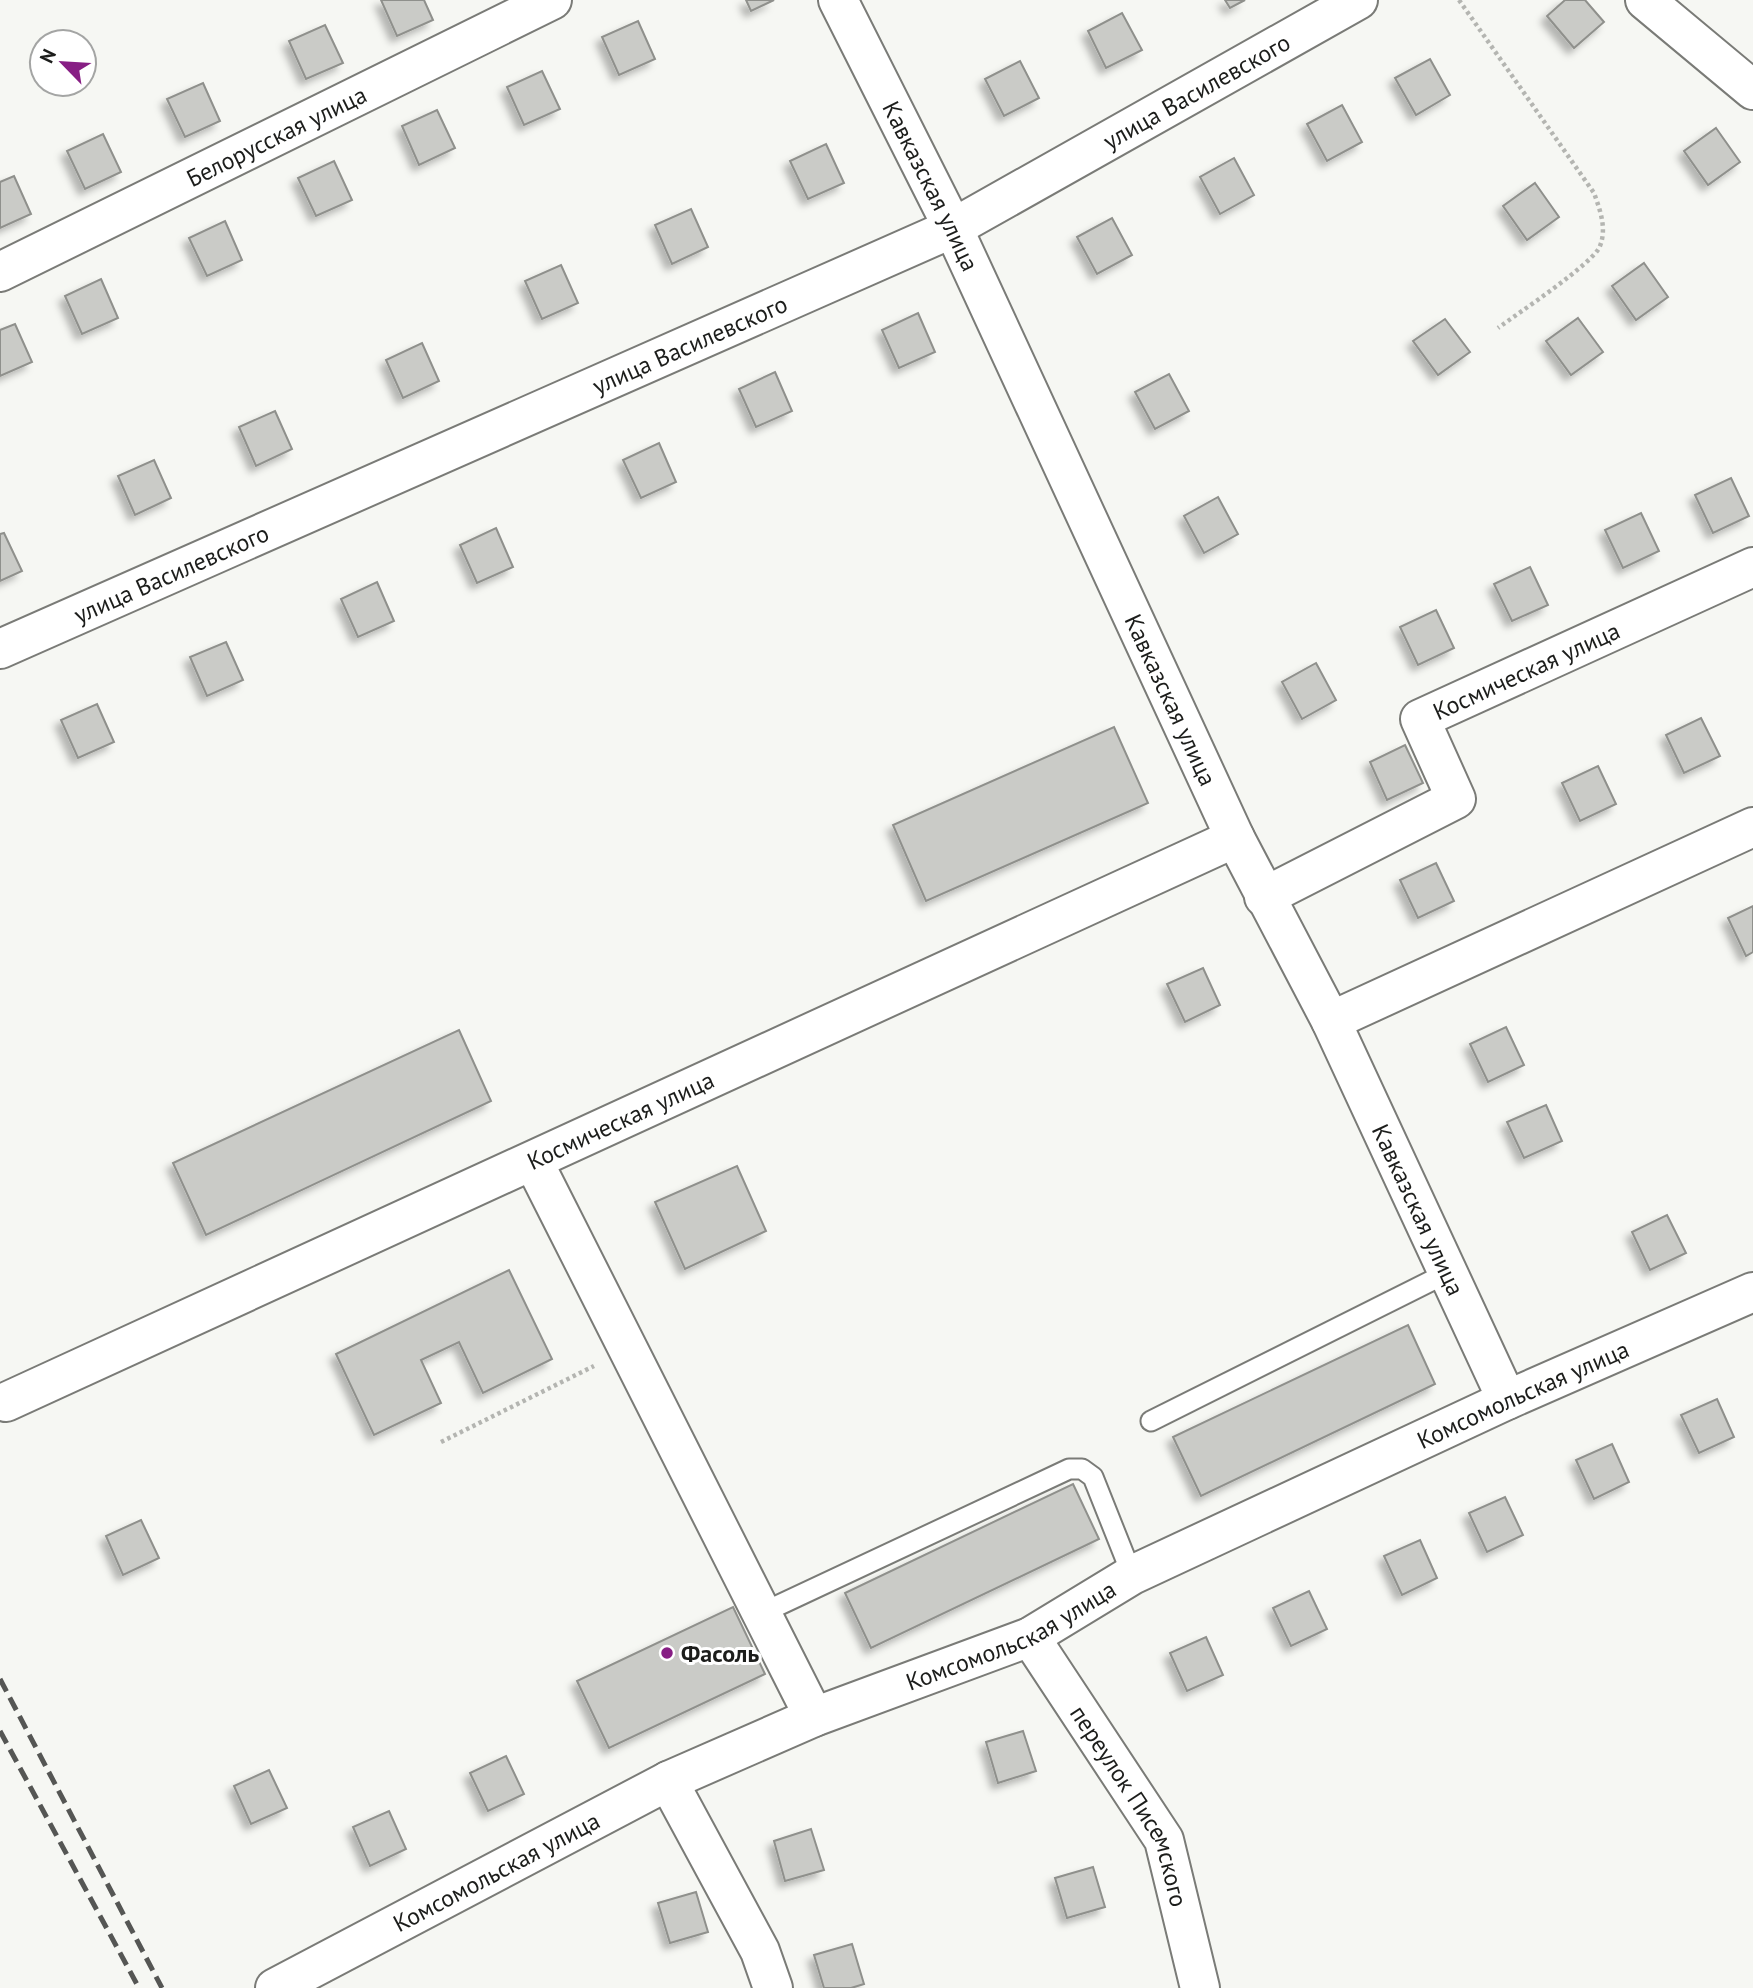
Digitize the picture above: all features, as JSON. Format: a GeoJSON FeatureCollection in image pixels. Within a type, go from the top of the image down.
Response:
{"type":"FeatureCollection","features":[{"type":"Feature","properties":{"kind":"street","name":"Белорусская улица"},"geometry":{"type":"LineString","coordinates":[[0,272],[552,0]]}},
{"type":"Feature","properties":{"kind":"street","name":"Кавказская улица"},"geometry":{"type":"LineString","coordinates":[[838,0],[953,228],[1235,838],[1331,1021],[1507,1400]]}},
{"type":"Feature","properties":{"kind":"street","name":"улица Василевского"},"geometry":{"type":"LineString","coordinates":[[0,649],[953,228],[1358,0]]}},
{"type":"Feature","properties":{"kind":"street"},"geometry":{"type":"LineString","coordinates":[[1645,0],[1753,90]]}},
{"type":"Feature","properties":{"kind":"street","name":"Космическая улица"},"geometry":{"type":"LineString","coordinates":[[1264,897],[1456,799],[1420,719],[1753,566]]}},
{"type":"Feature","properties":{"kind":"street"},"geometry":{"type":"LineString","coordinates":[[1331,1021],[1753,827]]}},
{"type":"Feature","properties":{"kind":"street","name":"Космическая улица"},"geometry":{"type":"LineString","coordinates":[[6,1402],[1235,838]]}},
{"type":"Feature","properties":{"kind":"street"},"geometry":{"type":"LineString","coordinates":[[533,1161],[626,1350],[814,1717]]}},
{"type":"Feature","properties":{"kind":"street","name":"Комсомольская улица"},"geometry":{"type":"LineString","coordinates":[[275,1988],[668,1781],[814,1717],[1030,1637],[1132,1574],[1507,1400],[1753,1292]]}},
{"type":"Feature","properties":{"kind":"street","name":"переулок Писемского"},"geometry":{"type":"LineString","coordinates":[[1030,1637],[1164,1840],[1200,1988]]}},
{"type":"Feature","properties":{"kind":"street"},"geometry":{"type":"LineString","coordinates":[[668,1781],[760,1951],[773,1988]]}},
{"type":"Feature","properties":{"kind":"lane"},"geometry":{"type":"LineString","coordinates":[[1151,1421],[1449,1272]]}},
{"type":"Feature","properties":{"kind":"lane"},"geometry":{"type":"LineString","coordinates":[[760,1614],[1069,1469],[1082,1469],[1093,1477],[1132,1574]]}},
{"type":"Feature","properties":{"kind":"path"},"geometry":{"type":"LineString","coordinates":[[1459,0],[1594,193],[1603,218],[1600,248],[1581,266],[1498,328]]}},
{"type":"Feature","properties":{"kind":"path"},"geometry":{"type":"LineString","coordinates":[[441,1442],[626,1350]]}},
{"type":"Feature","properties":{"kind":"building"},"geometry":{"type":"Polygon","coordinates":[[[381,0],[424,0],[433,20],[397,36],[381,0]]]}},
{"type":"Feature","properties":{"kind":"building"},"geometry":{"type":"Polygon","coordinates":[[[746,0],[774,0],[751,11],[746,0]]]}},
{"type":"Feature","properties":{"kind":"building"},"geometry":{"type":"Polygon","coordinates":[[[1225,0],[1245,0],[1230,8],[1225,0]]]}},
{"type":"Feature","properties":{"kind":"building"},"geometry":{"type":"Polygon","coordinates":[[[1565,0],[1585,0],[1604,22],[1574,48],[1547,16],[1565,0]]]}},
{"type":"Feature","properties":{"kind":"building"},"geometry":{"type":"Polygon","coordinates":[[[1122,13],[1142,50],[1106,68],[1088,31],[1122,13]]]}},
{"type":"Feature","properties":{"kind":"building"},"geometry":{"type":"Polygon","coordinates":[[[638,21],[655,59],[619,75],[602,37],[638,21]]]}},
{"type":"Feature","properties":{"kind":"building"},"geometry":{"type":"Polygon","coordinates":[[[325,25],[343,63],[306,79],[289,41],[325,25]]]}},
{"type":"Feature","properties":{"kind":"building"},"geometry":{"type":"Polygon","coordinates":[[[1430,59],[1450,95],[1416,115],[1395,78],[1430,59]]]}},
{"type":"Feature","properties":{"kind":"building"},"geometry":{"type":"Polygon","coordinates":[[[1020,61],[1039,98],[1004,116],[985,79],[1020,61]]]}},
{"type":"Feature","properties":{"kind":"building"},"geometry":{"type":"Polygon","coordinates":[[[542,71],[560,109],[524,125],[507,87],[542,71]]]}},
{"type":"Feature","properties":{"kind":"building"},"geometry":{"type":"Polygon","coordinates":[[[203,83],[220,121],[185,137],[167,99],[203,83]]]}},
{"type":"Feature","properties":{"kind":"building"},"geometry":{"type":"Polygon","coordinates":[[[1342,105],[1362,142],[1327,161],[1307,124],[1342,105]]]}},
{"type":"Feature","properties":{"kind":"building"},"geometry":{"type":"Polygon","coordinates":[[[437,110],[455,148],[419,165],[402,126],[437,110]]]}},
{"type":"Feature","properties":{"kind":"building"},"geometry":{"type":"Polygon","coordinates":[[[1716,128],[1740,162],[1708,185],[1684,151],[1716,128]]]}},
{"type":"Feature","properties":{"kind":"building"},"geometry":{"type":"Polygon","coordinates":[[[103,134],[121,172],[85,189],[67,151],[103,134]]]}},
{"type":"Feature","properties":{"kind":"building"},"geometry":{"type":"Polygon","coordinates":[[[826,144],[844,183],[808,199],[790,161],[826,144]]]}},
{"type":"Feature","properties":{"kind":"building"},"geometry":{"type":"Polygon","coordinates":[[[1234,158],[1254,195],[1220,214],[1200,177],[1234,158]]]}},
{"type":"Feature","properties":{"kind":"building"},"geometry":{"type":"Polygon","coordinates":[[[334,161],[352,200],[316,216],[298,178],[334,161]]]}},
{"type":"Feature","properties":{"kind":"building"},"geometry":{"type":"Polygon","coordinates":[[[14,176],[31,214],[0,228],[0,182],[14,176]]]}},
{"type":"Feature","properties":{"kind":"building"},"geometry":{"type":"Polygon","coordinates":[[[1535,183],[1559,217],[1527,240],[1503,206],[1535,183]]]}},
{"type":"Feature","properties":{"kind":"building"},"geometry":{"type":"Polygon","coordinates":[[[691,209],[708,247],[672,264],[655,225],[691,209]]]}},
{"type":"Feature","properties":{"kind":"building"},"geometry":{"type":"Polygon","coordinates":[[[1112,218],[1132,255],[1097,274],[1077,237],[1112,218]]]}},
{"type":"Feature","properties":{"kind":"building"},"geometry":{"type":"Polygon","coordinates":[[[225,221],[242,260],[207,276],[189,238],[225,221]]]}},
{"type":"Feature","properties":{"kind":"building"},"geometry":{"type":"Polygon","coordinates":[[[1644,263],[1668,297],[1636,320],[1612,286],[1644,263]]]}},
{"type":"Feature","properties":{"kind":"building"},"geometry":{"type":"Polygon","coordinates":[[[561,265],[578,303],[542,319],[525,281],[561,265]]]}},
{"type":"Feature","properties":{"kind":"building"},"geometry":{"type":"Polygon","coordinates":[[[101,279],[118,318],[82,334],[65,296],[101,279]]]}},
{"type":"Feature","properties":{"kind":"building"},"geometry":{"type":"Polygon","coordinates":[[[918,313],[935,352],[899,368],[882,330],[918,313]]]}},
{"type":"Feature","properties":{"kind":"building"},"geometry":{"type":"Polygon","coordinates":[[[1578,318],[1603,352],[1571,375],[1546,341],[1578,318]]]}},
{"type":"Feature","properties":{"kind":"building"},"geometry":{"type":"Polygon","coordinates":[[[1445,319],[1470,352],[1438,375],[1413,341],[1445,319]]]}},
{"type":"Feature","properties":{"kind":"building"},"geometry":{"type":"Polygon","coordinates":[[[15,324],[32,362],[0,376],[0,330],[15,324]]]}},
{"type":"Feature","properties":{"kind":"building"},"geometry":{"type":"Polygon","coordinates":[[[422,343],[439,381],[403,398],[386,360],[422,343]]]}},
{"type":"Feature","properties":{"kind":"building"},"geometry":{"type":"Polygon","coordinates":[[[775,372],[792,411],[756,427],[739,389],[775,372]]]}},
{"type":"Feature","properties":{"kind":"building"},"geometry":{"type":"Polygon","coordinates":[[[1169,374],[1189,411],[1155,429],[1135,392],[1169,374]]]}},
{"type":"Feature","properties":{"kind":"building"},"geometry":{"type":"Polygon","coordinates":[[[275,411],[292,449],[256,466],[239,427],[275,411]]]}},
{"type":"Feature","properties":{"kind":"building"},"geometry":{"type":"Polygon","coordinates":[[[659,443],[676,482],[641,498],[623,460],[659,443]]]}},
{"type":"Feature","properties":{"kind":"building"},"geometry":{"type":"Polygon","coordinates":[[[154,460],[171,498],[135,515],[118,476],[154,460]]]}},
{"type":"Feature","properties":{"kind":"building"},"geometry":{"type":"Polygon","coordinates":[[[1731,478],[1749,516],[1713,533],[1695,495],[1731,478]]]}},
{"type":"Feature","properties":{"kind":"building"},"geometry":{"type":"Polygon","coordinates":[[[1218,497],[1238,534],[1204,553],[1184,516],[1218,497]]]}},
{"type":"Feature","properties":{"kind":"building"},"geometry":{"type":"Polygon","coordinates":[[[1641,513],[1659,551],[1623,568],[1605,530],[1641,513]]]}},
{"type":"Feature","properties":{"kind":"building"},"geometry":{"type":"Polygon","coordinates":[[[496,528],[513,567],[477,583],[460,545],[496,528]]]}},
{"type":"Feature","properties":{"kind":"building"},"geometry":{"type":"Polygon","coordinates":[[[4,533],[22,571],[0,581],[0,534],[4,533]]]}},
{"type":"Feature","properties":{"kind":"building"},"geometry":{"type":"Polygon","coordinates":[[[1530,567],[1548,605],[1512,621],[1494,584],[1530,567]]]}},
{"type":"Feature","properties":{"kind":"building"},"geometry":{"type":"Polygon","coordinates":[[[377,582],[394,621],[358,637],[341,599],[377,582]]]}},
{"type":"Feature","properties":{"kind":"building"},"geometry":{"type":"Polygon","coordinates":[[[1436,610],[1454,648],[1418,665],[1400,627],[1436,610]]]}},
{"type":"Feature","properties":{"kind":"building"},"geometry":{"type":"Polygon","coordinates":[[[226,642],[243,680],[207,696],[190,657],[226,642]]]}},
{"type":"Feature","properties":{"kind":"building"},"geometry":{"type":"Polygon","coordinates":[[[1316,663],[1336,700],[1302,719],[1282,682],[1316,663]]]}},
{"type":"Feature","properties":{"kind":"building"},"geometry":{"type":"Polygon","coordinates":[[[97,704],[114,742],[78,758],[61,720],[97,704]]]}},
{"type":"Feature","properties":{"kind":"building"},"geometry":{"type":"Polygon","coordinates":[[[1701,718],[1720,756],[1684,773],[1666,735],[1701,718]]]}},
{"type":"Feature","properties":{"kind":"building"},"geometry":{"type":"Polygon","coordinates":[[[1114,727],[1148,803],[926,901],[893,825],[1114,727]]]}},
{"type":"Feature","properties":{"kind":"building"},"geometry":{"type":"Polygon","coordinates":[[[1405,745],[1423,783],[1387,800],[1370,762],[1405,745]]]}},
{"type":"Feature","properties":{"kind":"building"},"geometry":{"type":"Polygon","coordinates":[[[1598,766],[1616,804],[1580,821],[1562,783],[1598,766]]]}},
{"type":"Feature","properties":{"kind":"building"},"geometry":{"type":"Polygon","coordinates":[[[1436,863],[1454,901],[1418,918],[1400,880],[1436,863]]]}},
{"type":"Feature","properties":{"kind":"building"},"geometry":{"type":"Polygon","coordinates":[[[1753,906],[1753,952],[1746,956],[1728,918],[1753,906]]]}},
{"type":"Feature","properties":{"kind":"building"},"geometry":{"type":"Polygon","coordinates":[[[1203,968],[1220,1005],[1185,1022],[1167,984],[1203,968]]]}},
{"type":"Feature","properties":{"kind":"building"},"geometry":{"type":"Polygon","coordinates":[[[1506,1027],[1524,1065],[1488,1082],[1470,1044],[1506,1027]]]}},
{"type":"Feature","properties":{"kind":"building"},"geometry":{"type":"Polygon","coordinates":[[[459,1030],[491,1101],[206,1235],[173,1163],[459,1030]]]}},
{"type":"Feature","properties":{"kind":"building"},"geometry":{"type":"Polygon","coordinates":[[[1546,1105],[1562,1141],[1524,1158],[1507,1122],[1546,1105]]]}},
{"type":"Feature","properties":{"kind":"building"},"geometry":{"type":"Polygon","coordinates":[[[737,1166],[766,1231],[685,1269],[655,1202],[737,1166]]]}},
{"type":"Feature","properties":{"kind":"building"},"geometry":{"type":"Polygon","coordinates":[[[1667,1215],[1686,1253],[1650,1270],[1632,1232],[1667,1215]]]}},
{"type":"Feature","properties":{"kind":"building"},"geometry":{"type":"Polygon","coordinates":[[[509,1270],[552,1359],[483,1393],[459,1342],[421,1360],[441,1403],[374,1435],[336,1354],[509,1270]]]}},
{"type":"Feature","properties":{"kind":"building"},"geometry":{"type":"Polygon","coordinates":[[[1408,1325],[1435,1384],[1201,1496],[1173,1437],[1408,1325]]]}},
{"type":"Feature","properties":{"kind":"building"},"geometry":{"type":"Polygon","coordinates":[[[1717,1399],[1734,1437],[1699,1453],[1681,1415],[1717,1399]]]}},
{"type":"Feature","properties":{"kind":"building"},"geometry":{"type":"Polygon","coordinates":[[[1612,1444],[1629,1482],[1594,1499],[1576,1460],[1612,1444]]]}},
{"type":"Feature","properties":{"kind":"building"},"geometry":{"type":"Polygon","coordinates":[[[1073,1484],[1099,1539],[871,1648],[845,1593],[1073,1484]]]}},
{"type":"Feature","properties":{"kind":"building"},"geometry":{"type":"Polygon","coordinates":[[[1505,1497],[1523,1535],[1487,1552],[1469,1513],[1505,1497]]]}},
{"type":"Feature","properties":{"kind":"building"},"geometry":{"type":"Polygon","coordinates":[[[141,1520],[159,1558],[123,1575],[106,1536],[141,1520]]]}},
{"type":"Feature","properties":{"kind":"building"},"geometry":{"type":"Polygon","coordinates":[[[1420,1540],[1437,1578],[1402,1595],[1384,1556],[1420,1540]]]}},
{"type":"Feature","properties":{"kind":"building"},"geometry":{"type":"Polygon","coordinates":[[[1309,1591],[1327,1629],[1291,1646],[1273,1608],[1309,1591]]]}},
{"type":"Feature","properties":{"kind":"building"},"geometry":{"type":"Polygon","coordinates":[[[733,1607],[765,1674],[609,1748],[577,1681],[733,1607]]]}},
{"type":"Feature","properties":{"kind":"building"},"geometry":{"type":"Polygon","coordinates":[[[1206,1637],[1223,1675],[1187,1691],[1170,1653],[1206,1637]]]}},
{"type":"Feature","properties":{"kind":"building"},"geometry":{"type":"Polygon","coordinates":[[[1023,1731],[1036,1771],[998,1783],[986,1742],[1023,1731]]]}},
{"type":"Feature","properties":{"kind":"building"},"geometry":{"type":"Polygon","coordinates":[[[506,1756],[524,1794],[488,1811],[470,1773],[506,1756]]]}},
{"type":"Feature","properties":{"kind":"building"},"geometry":{"type":"Polygon","coordinates":[[[269,1770],[287,1808],[251,1824],[234,1786],[269,1770]]]}},
{"type":"Feature","properties":{"kind":"building"},"geometry":{"type":"Polygon","coordinates":[[[389,1811],[406,1849],[370,1866],[353,1827],[389,1811]]]}},
{"type":"Feature","properties":{"kind":"building"},"geometry":{"type":"Polygon","coordinates":[[[811,1829],[824,1870],[785,1881],[774,1841],[811,1829]]]}},
{"type":"Feature","properties":{"kind":"building"},"geometry":{"type":"Polygon","coordinates":[[[1093,1867],[1105,1907],[1067,1918],[1055,1878],[1093,1867]]]}},
{"type":"Feature","properties":{"kind":"building"},"geometry":{"type":"Polygon","coordinates":[[[696,1892],[708,1932],[670,1943],[658,1903],[696,1892]]]}},
{"type":"Feature","properties":{"kind":"building"},"geometry":{"type":"Polygon","coordinates":[[[852,1944],[864,1984],[851,1988],[824,1988],[814,1955],[852,1944]]]}},
{"type":"Feature","properties":{"kind":"railway"},"geometry":{"type":"LineString","coordinates":[[0,1679],[162,1988]]}},
{"type":"Feature","properties":{"kind":"railway"},"geometry":{"type":"LineString","coordinates":[[0,1731],[139,1988]]}},
{"type":"Feature","properties":{"kind":"place","name":"Фасоль"},"geometry":{"type":"Point","coordinates":[667,1653]}}]}
